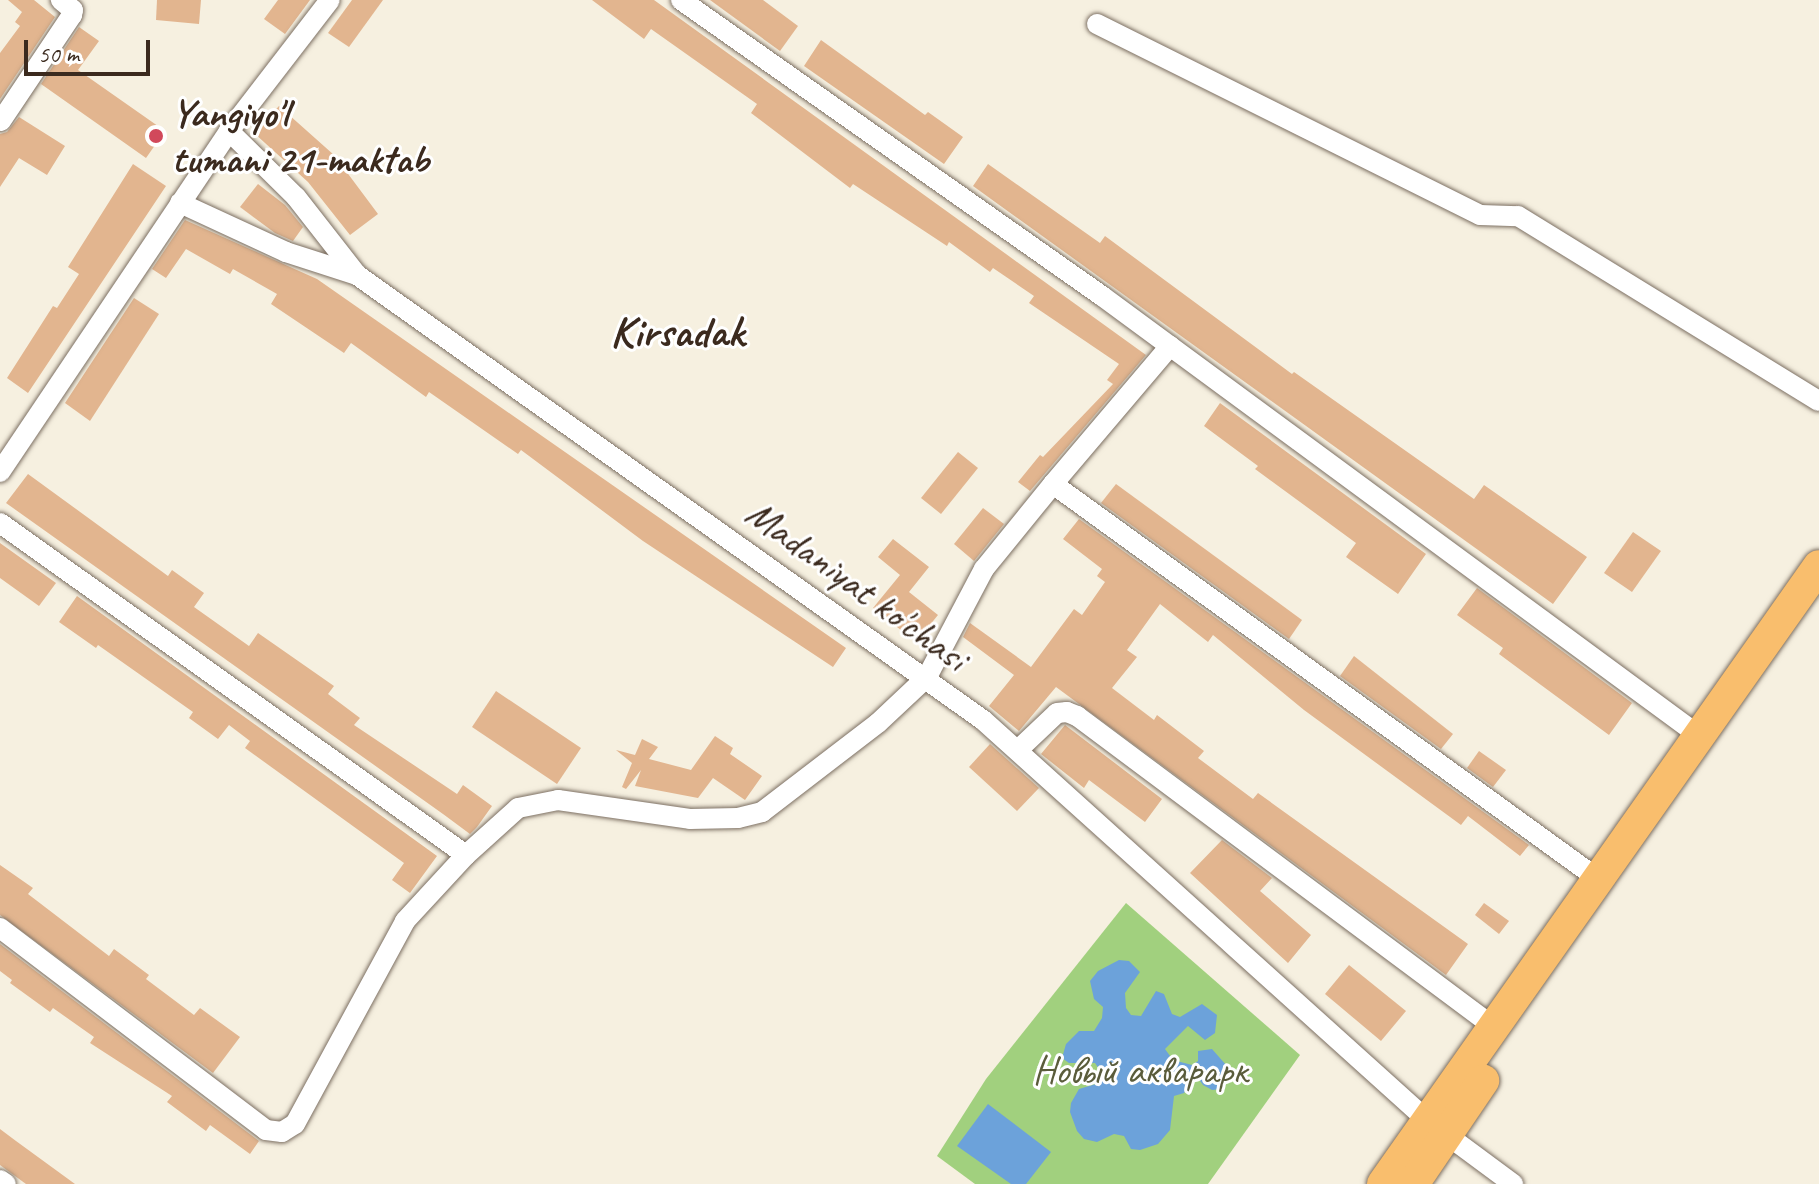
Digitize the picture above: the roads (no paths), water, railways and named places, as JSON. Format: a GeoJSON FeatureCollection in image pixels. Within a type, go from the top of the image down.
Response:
{"type":"FeatureCollection","features":[{"type":"Feature","properties":{"kind":"main road"},"geometry":{"type":"LineString","coordinates":[[1413,1184],[1438,1129],[1494,1027],[1819,566]]}},
{"type":"Feature","properties":{"kind":"main road"},"geometry":{"type":"LineString","coordinates":[[1383,1184],[1438,1129],[1819,598]]}},
{"type":"Feature","properties":{"kind":"street"},"geometry":{"type":"LineString","coordinates":[[1,121],[72,15],[73,10],[61,0]]}},
{"type":"Feature","properties":{"kind":"street"},"geometry":{"type":"LineString","coordinates":[[0,472],[229,131],[330,0]]}},
{"type":"Feature","properties":{"kind":"street"},"geometry":{"type":"LineString","coordinates":[[681,0],[1170,346],[1698,735]]}},
{"type":"Feature","properties":{"kind":"street"},"geometry":{"type":"LineString","coordinates":[[1097,24],[1480,215],[1518,216],[1819,401]]}},
{"type":"Feature","properties":{"kind":"street","name":"Madaniyat ko'chasi"},"geometry":{"type":"LineString","coordinates":[[229,131],[296,197],[357,275],[927,677],[1019,749],[1438,1129],[1513,1184]]}},
{"type":"Feature","properties":{"kind":"street"},"geometry":{"type":"LineString","coordinates":[[180,203],[286,252],[357,275]]}},
{"type":"Feature","properties":{"kind":"street"},"geometry":{"type":"LineString","coordinates":[[0,928],[266,1130],[282,1132],[295,1124],[405,921],[466,855],[518,808],[558,800],[690,819],[738,818],[762,812],[878,723],[927,677],[984,569],[1170,346]]}},
{"type":"Feature","properties":{"kind":"street"},"geometry":{"type":"LineString","coordinates":[[1053,484],[1598,879]]}},
{"type":"Feature","properties":{"kind":"street"},"geometry":{"type":"LineString","coordinates":[[0,523],[466,855]]}},
{"type":"Feature","properties":{"kind":"street"},"geometry":{"type":"LineString","coordinates":[[1019,749],[1057,713],[1067,712],[1077,716],[1494,1027]]}},
{"type":"Feature","properties":{"kind":"street"},"geometry":{"type":"LineString","coordinates":[[0,1180],[6,1184]]}},
{"type":"Feature","properties":{"kind":"water"},"geometry":{"type":"Polygon","coordinates":[[[1119,960],[1129,961],[1140,972],[1125,993],[1126,1008],[1131,1015],[1141,1016],[1156,991],[1164,994],[1172,1014],[1180,1017],[1202,1004],[1217,1015],[1215,1033],[1205,1040],[1188,1026],[1165,1049],[1173,1060],[1192,1065],[1198,1061],[1198,1051],[1212,1049],[1234,1074],[1222,1089],[1212,1090],[1203,1085],[1195,1074],[1184,1093],[1174,1096],[1170,1130],[1158,1144],[1140,1150],[1131,1149],[1124,1136],[1114,1134],[1097,1142],[1084,1139],[1077,1131],[1070,1112],[1071,1103],[1079,1089],[1096,1084],[1101,1072],[1095,1063],[1069,1063],[1062,1058],[1066,1044],[1079,1031],[1094,1031],[1102,1018],[1103,1007],[1094,999],[1090,981],[1098,971],[1119,960]]]}},
{"type":"Feature","properties":{"kind":"water"},"geometry":{"type":"Polygon","coordinates":[[[988,1104],[1051,1152],[1026,1184],[1011,1184],[957,1146],[988,1104]]]}},
{"type":"Feature","properties":{"kind":"place","name":"Yangiyo'l tumani 21-maktab"},"geometry":{"type":"Point","coordinates":[156,136]}},
{"type":"Feature","properties":{"kind":"district","name":"Kirsadak"},"geometry":{"type":"Point","coordinates":[677,332]}},
{"type":"Feature","properties":{"kind":"park label","name":"Новый акварарк"},"geometry":{"type":"Point","coordinates":[1140,1070]}}]}
